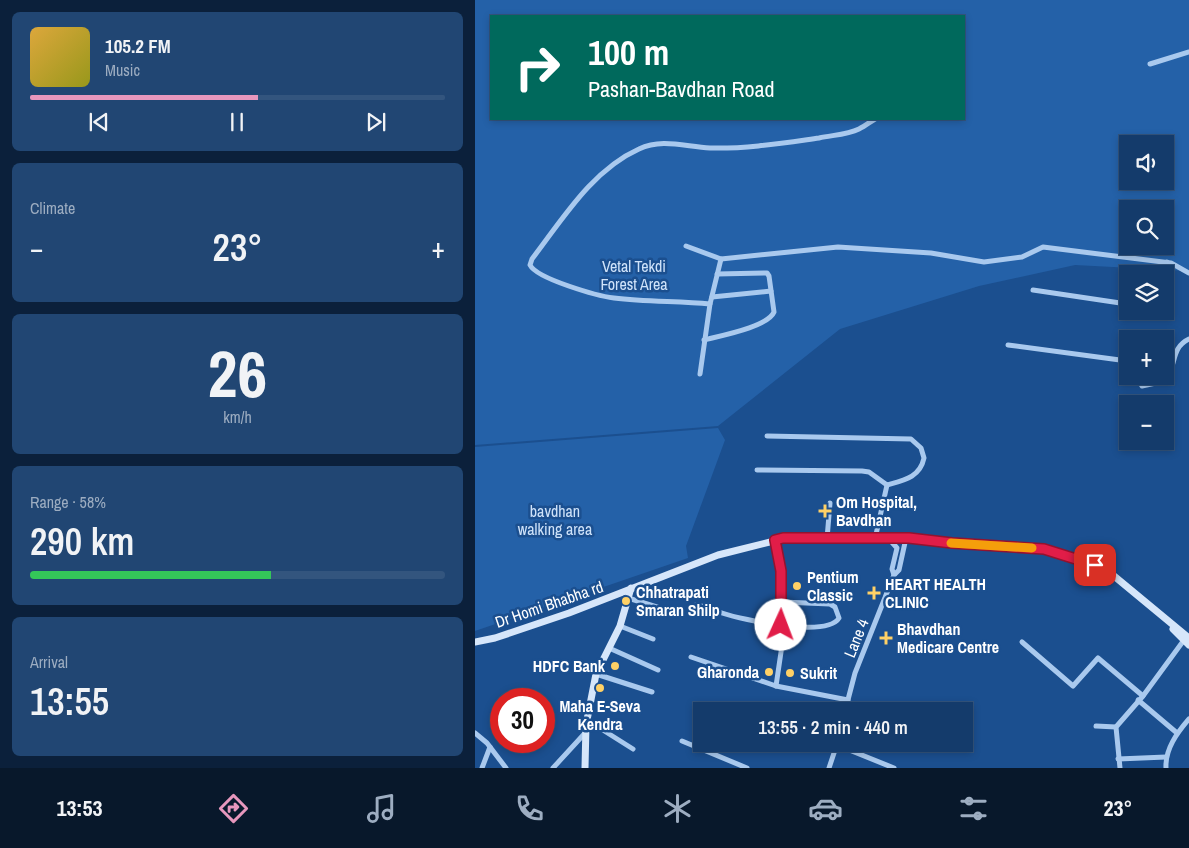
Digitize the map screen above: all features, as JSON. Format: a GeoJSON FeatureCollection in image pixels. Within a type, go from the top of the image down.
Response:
{"type":"FeatureCollection","features":[{"type":"Feature","properties":{"kind":"main road","name":"Dr Homi Bhabha rd"},"geometry":{"type":"LineString","coordinates":[[475,642],[542,622],[718,555],[790,537],[905,538],[1044,549],[1081,559],[1108,571],[1171,624],[1174,631],[1187,641]]}},
{"type":"Feature","properties":{"kind":"main road"},"geometry":{"type":"LineString","coordinates":[[585,768],[587,720],[596,674],[620,626],[631,588]]}},
{"type":"Feature","properties":{"kind":"street"},"geometry":{"type":"LineString","coordinates":[[1150,64],[1189,52]]}},
{"type":"Feature","properties":{"kind":"street"},"geometry":{"type":"LineString","coordinates":[[710,304],[613,298],[555,281],[536,272],[530,265],[532,259],[599,176],[613,163],[641,148],[673,143],[735,148],[784,143],[844,133],[859,129],[873,120]]}},
{"type":"Feature","properties":{"kind":"street"},"geometry":{"type":"LineString","coordinates":[[686,246],[721,259],[837,247],[931,253],[984,262],[1022,257],[1043,247],[1167,262],[1178,265],[1189,273]]}},
{"type":"Feature","properties":{"kind":"street"},"geometry":{"type":"LineString","coordinates":[[700,374],[710,304],[721,259]]}},
{"type":"Feature","properties":{"kind":"street"},"geometry":{"type":"LineString","coordinates":[[704,340],[740,331],[771,318],[774,312],[769,276],[763,272],[717,274]]}},
{"type":"Feature","properties":{"kind":"street"},"geometry":{"type":"LineString","coordinates":[[1033,290],[1119,303]]}},
{"type":"Feature","properties":{"kind":"street"},"geometry":{"type":"LineString","coordinates":[[712,296],[771,291]]}},
{"type":"Feature","properties":{"kind":"street"},"geometry":{"type":"LineString","coordinates":[[1174,355],[1175,350],[1180,344],[1189,339]]}},
{"type":"Feature","properties":{"kind":"street"},"geometry":{"type":"LineString","coordinates":[[1007,345],[1119,360]]}},
{"type":"Feature","properties":{"kind":"street"},"geometry":{"type":"LineString","coordinates":[[757,470],[862,471],[869,472],[887,485],[907,480],[916,474],[922,466],[924,458],[921,448],[911,439],[767,436]]}},
{"type":"Feature","properties":{"kind":"street"},"geometry":{"type":"LineString","coordinates":[[875,539],[887,485]]}},
{"type":"Feature","properties":{"kind":"street"},"geometry":{"type":"LineString","coordinates":[[827,538],[830,503]]}},
{"type":"Feature","properties":{"kind":"street","name":"Lane 4"},"geometry":{"type":"LineString","coordinates":[[848,700],[855,673],[895,575],[899,570],[905,538]]}},
{"type":"Feature","properties":{"kind":"street","name":"Lane 4"},"geometry":{"type":"LineString","coordinates":[[889,539],[897,548],[892,569],[895,575]]}},
{"type":"Feature","properties":{"kind":"street"},"geometry":{"type":"LineString","coordinates":[[775,540],[781,571],[783,625],[776,686]]}},
{"type":"Feature","properties":{"kind":"street"},"geometry":{"type":"LineString","coordinates":[[628,598],[660,608]]}},
{"type":"Feature","properties":{"kind":"street"},"geometry":{"type":"LineString","coordinates":[[696,605],[723,614],[783,625],[825,627],[836,624],[839,618],[839,612],[830,604],[782,602]]}},
{"type":"Feature","properties":{"kind":"street"},"geometry":{"type":"LineString","coordinates":[[620,626],[653,639]]}},
{"type":"Feature","properties":{"kind":"street"},"geometry":{"type":"LineString","coordinates":[[1120,768],[1116,727],[1187,641]]}},
{"type":"Feature","properties":{"kind":"street"},"geometry":{"type":"LineString","coordinates":[[1022,642],[1073,686],[1098,658],[1143,696]]}},
{"type":"Feature","properties":{"kind":"street"},"geometry":{"type":"LineString","coordinates":[[609,648],[659,670]]}},
{"type":"Feature","properties":{"kind":"street"},"geometry":{"type":"LineString","coordinates":[[691,657],[776,686],[848,700]]}},
{"type":"Feature","properties":{"kind":"street"},"geometry":{"type":"LineString","coordinates":[[596,674],[652,692]]}},
{"type":"Feature","properties":{"kind":"street"},"geometry":{"type":"LineString","coordinates":[[1138,700],[1177,733]]}},
{"type":"Feature","properties":{"kind":"street"},"geometry":{"type":"LineString","coordinates":[[1166,768],[1166,757],[1177,733],[1189,719]]}},
{"type":"Feature","properties":{"kind":"street"},"geometry":{"type":"LineString","coordinates":[[587,720],[633,749]]}},
{"type":"Feature","properties":{"kind":"street"},"geometry":{"type":"LineString","coordinates":[[1096,726],[1116,727]]}},
{"type":"Feature","properties":{"kind":"street"},"geometry":{"type":"LineString","coordinates":[[553,768],[586,732]]}},
{"type":"Feature","properties":{"kind":"street"},"geometry":{"type":"LineString","coordinates":[[475,733],[490,747],[482,768]]}},
{"type":"Feature","properties":{"kind":"street"},"geometry":{"type":"LineString","coordinates":[[682,741],[747,768]]}},
{"type":"Feature","properties":{"kind":"street"},"geometry":{"type":"LineString","coordinates":[[829,768],[834,752]]}},
{"type":"Feature","properties":{"kind":"street"},"geometry":{"type":"LineString","coordinates":[[855,752],[894,768]]}},
{"type":"Feature","properties":{"kind":"street"},"geometry":{"type":"LineString","coordinates":[[495,753],[506,768]]}},
{"type":"Feature","properties":{"kind":"street"},"geometry":{"type":"LineString","coordinates":[[1119,759],[1166,757]]}},
{"type":"Feature","properties":{"kind":"green space","name":"Vetal Tekdi Forest Area"},"geometry":{"type":"Polygon","coordinates":[[[475,0],[1189,0],[1189,271],[1174,270],[1174,265],[1119,265],[1119,267],[1075,265],[979,286],[840,329],[718,426],[475,445],[475,0]]]}},
{"type":"Feature","properties":{"kind":"green space","name":"bavdhan walking area"},"geometry":{"type":"Polygon","coordinates":[[[718,428],[725,440],[686,546],[688,558],[475,631],[475,447],[718,428]]]}},
{"type":"Feature","properties":{"kind":"slow traffic"},"geometry":{"type":"LineString","coordinates":[[951,543],[1032,548]]}},
{"type":"Feature","properties":{"kind":"place","name":"Om Hospital, Bavdhan"},"geometry":{"type":"Point","coordinates":[825,511]}},
{"type":"Feature","properties":{"kind":"place","name":"Pentium Classic"},"geometry":{"type":"Point","coordinates":[797,586]}},
{"type":"Feature","properties":{"kind":"place","name":"HEART HEALTH CLINIC"},"geometry":{"type":"Point","coordinates":[874,593]}},
{"type":"Feature","properties":{"kind":"place","name":"Chhatrapati Smaran Shilp"},"geometry":{"type":"Point","coordinates":[626,601]}},
{"type":"Feature","properties":{"kind":"place","name":"Bhavdhan Medicare Centre"},"geometry":{"type":"Point","coordinates":[886,638]}},
{"type":"Feature","properties":{"kind":"place","name":"HDFC Bank"},"geometry":{"type":"Point","coordinates":[615,666]}},
{"type":"Feature","properties":{"kind":"place","name":"Gharonda"},"geometry":{"type":"Point","coordinates":[769,672]}},
{"type":"Feature","properties":{"kind":"place","name":"Sukrit"},"geometry":{"type":"Point","coordinates":[790,673]}},
{"type":"Feature","properties":{"kind":"place","name":"Maha E-Seva Kendra"},"geometry":{"type":"Point","coordinates":[600,688]}},
{"type":"Feature","properties":{"kind":"route"},"geometry":{"type":"LineString","coordinates":[[781,625],[781,571],[775,540],[783,538],[909,538],[1044,549],[1081,559],[1095,565]]}}]}
